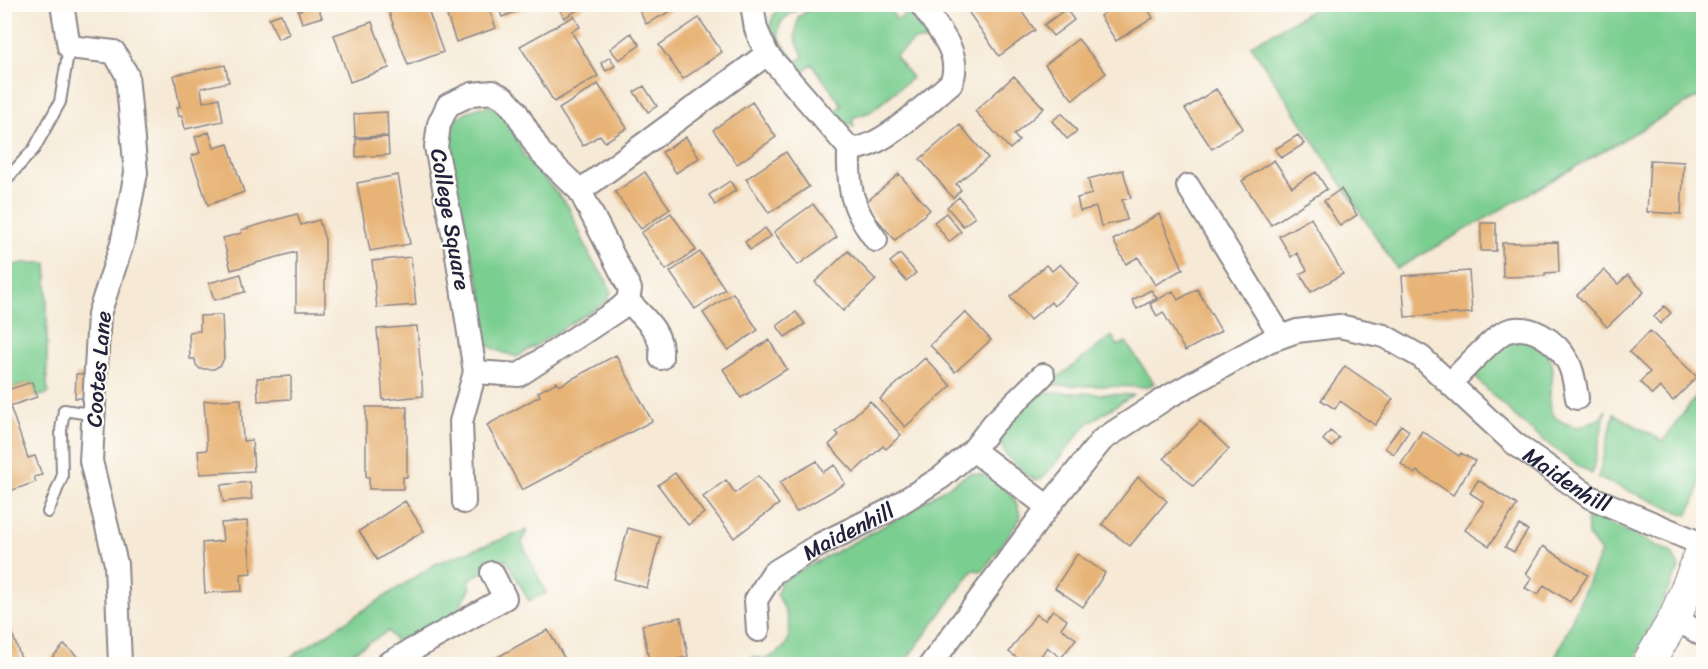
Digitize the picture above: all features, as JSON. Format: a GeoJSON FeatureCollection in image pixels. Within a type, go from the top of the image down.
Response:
{"type":"FeatureCollection","features":[{"type":"Feature","properties":{"kind":"main road"},"geometry":{"type":"LineString","coordinates":[[1648,664],[1675,618],[1704,545]]}},
{"type":"Feature","properties":{"kind":"street"},"geometry":{"type":"LineString","coordinates":[[62,4],[69,47]]}},
{"type":"Feature","properties":{"kind":"street"},"geometry":{"type":"LineString","coordinates":[[752,4],[756,29],[767,54],[849,148],[859,150],[900,126],[951,83],[956,73],[955,60],[921,4]]}},
{"type":"Feature","properties":{"kind":"street","name":"Cootes Lane"},"geometry":{"type":"LineString","coordinates":[[69,47],[114,52],[127,75],[136,173],[122,244],[99,314],[91,461],[116,564],[120,664]]}},
{"type":"Feature","properties":{"kind":"street"},"geometry":{"type":"LineString","coordinates":[[580,191],[767,54]]}},
{"type":"Feature","properties":{"kind":"street","name":"College Square"},"geometry":{"type":"LineString","coordinates":[[464,502],[461,422],[475,372],[455,242],[436,147],[444,111],[456,101],[472,94],[493,92],[504,98],[515,110],[540,153],[580,191],[626,277],[630,289],[628,301]]}},
{"type":"Feature","properties":{"kind":"street"},"geometry":{"type":"LineString","coordinates":[[849,148],[848,181],[852,202],[876,240]]}},
{"type":"Feature","properties":{"kind":"street"},"geometry":{"type":"LineString","coordinates":[[1188,186],[1274,325],[1278,338]]}},
{"type":"Feature","properties":{"kind":"street"},"geometry":{"type":"LineString","coordinates":[[475,372],[519,375],[628,301],[653,327],[659,339],[661,358]]}},
{"type":"Feature","properties":{"kind":"street","name":"Maidenhill"},"geometry":{"type":"LineString","coordinates":[[931,664],[1048,507],[1102,440],[1166,398],[1278,338],[1298,331],[1339,326],[1384,336],[1421,357],[1514,443],[1590,497],[1704,545]]}},
{"type":"Feature","properties":{"kind":"street"},"geometry":{"type":"LineString","coordinates":[[1450,383],[1505,332],[1524,329],[1540,334],[1556,345],[1568,363],[1577,398]]}},
{"type":"Feature","properties":{"kind":"street","name":"Maidenhill"},"geometry":{"type":"LineString","coordinates":[[758,630],[756,600],[773,573],[819,545],[886,512],[942,477],[973,450],[994,423],[1043,375]]}},
{"type":"Feature","properties":{"kind":"street"},"geometry":{"type":"LineString","coordinates":[[973,450],[1048,507]]}},
{"type":"Feature","properties":{"kind":"street"},"geometry":{"type":"LineString","coordinates":[[387,664],[505,598],[492,573]]}},
{"type":"Feature","properties":{"kind":"street"},"geometry":{"type":"LineString","coordinates":[[1675,618],[1704,636]]}},
{"type":"Feature","properties":{"kind":"lane"},"geometry":{"type":"LineString","coordinates":[[4,182],[34,149],[60,102],[69,47]]}},
{"type":"Feature","properties":{"kind":"lane"},"geometry":{"type":"LineString","coordinates":[[48,512],[62,477],[61,430],[64,410],[83,413],[93,411]]}},
{"type":"Feature","properties":{"kind":"green space"},"geometry":{"type":"Polygon","coordinates":[[[782,5],[886,5],[897,20],[909,12],[920,29],[926,25],[939,42],[915,40],[895,56],[912,78],[870,112],[852,118],[854,127],[834,112],[842,105],[812,64],[803,71],[784,61],[777,53],[770,33],[775,14],[782,5]],[[805,6],[793,12],[780,24],[778,30],[783,45],[797,62],[803,56],[795,38],[798,17],[809,10],[805,6]]]}},
{"type":"Feature","properties":{"kind":"green space"},"geometry":{"type":"Polygon","coordinates":[[[1321,5],[1703,5],[1703,94],[1397,269],[1251,45],[1321,5]]]}},
{"type":"Feature","properties":{"kind":"green space"},"geometry":{"type":"Polygon","coordinates":[[[489,106],[505,114],[523,154],[568,206],[591,258],[607,281],[611,292],[606,302],[517,357],[490,347],[482,340],[477,330],[482,295],[458,211],[448,165],[446,146],[452,125],[465,113],[489,106]]]}},
{"type":"Feature","properties":{"kind":"green space"},"geometry":{"type":"Polygon","coordinates":[[[23,263],[47,263],[47,385],[49,393],[37,397],[32,382],[5,390],[4,268],[23,263]]]}},
{"type":"Feature","properties":{"kind":"green space"},"geometry":{"type":"Polygon","coordinates":[[[1112,336],[1118,346],[1126,342],[1154,383],[1147,387],[1048,385],[1112,336]]]}},
{"type":"Feature","properties":{"kind":"green space"},"geometry":{"type":"Polygon","coordinates":[[[1528,339],[1544,350],[1552,362],[1553,375],[1549,401],[1551,412],[1560,421],[1579,427],[1599,419],[1606,410],[1592,474],[1560,453],[1530,429],[1475,377],[1475,372],[1505,344],[1528,339]]]}},
{"type":"Feature","properties":{"kind":"green space"},"geometry":{"type":"Polygon","coordinates":[[[1703,387],[1702,472],[1694,503],[1687,515],[1598,478],[1614,414],[1663,441],[1703,387]]]}},
{"type":"Feature","properties":{"kind":"green space"},"geometry":{"type":"Polygon","coordinates":[[[1041,392],[1133,395],[1088,423],[1043,478],[1036,480],[1004,453],[1001,443],[1006,425],[1041,392]]]}},
{"type":"Feature","properties":{"kind":"green space"},"geometry":{"type":"Polygon","coordinates":[[[970,473],[988,477],[1004,487],[1019,510],[1020,519],[983,571],[973,570],[903,664],[758,664],[752,660],[753,657],[765,658],[776,654],[788,641],[790,633],[787,617],[777,594],[781,581],[891,522],[970,473]]]}},
{"type":"Feature","properties":{"kind":"green space"},"geometry":{"type":"Polygon","coordinates":[[[1587,513],[1672,553],[1679,568],[1632,664],[1558,664],[1554,661],[1601,552],[1588,536],[1587,513]]]}},
{"type":"Feature","properties":{"kind":"green space"},"geometry":{"type":"Polygon","coordinates":[[[527,530],[522,543],[546,593],[529,601],[506,559],[468,580],[471,588],[461,604],[461,610],[399,646],[388,631],[342,659],[344,664],[280,664],[437,563],[527,530]]]}},
{"type":"Feature","properties":{"kind":"building"},"geometry":{"type":"Polygon","coordinates":[[[317,4],[322,17],[302,23],[298,11],[317,4]]]}},
{"type":"Feature","properties":{"kind":"building"},"geometry":{"type":"Polygon","coordinates":[[[403,4],[426,4],[443,52],[408,65],[388,10],[403,4]]]}},
{"type":"Feature","properties":{"kind":"building"},"geometry":{"type":"Polygon","coordinates":[[[443,4],[487,4],[496,28],[456,42],[443,4]]]}},
{"type":"Feature","properties":{"kind":"building"},"geometry":{"type":"Polygon","coordinates":[[[497,4],[534,4],[534,5],[502,17],[497,4]]]}},
{"type":"Feature","properties":{"kind":"building"},"geometry":{"type":"Polygon","coordinates":[[[588,4],[564,18],[558,6],[588,4]]]}},
{"type":"Feature","properties":{"kind":"building"},"geometry":{"type":"Polygon","coordinates":[[[636,4],[684,4],[646,24],[636,4]]]}},
{"type":"Feature","properties":{"kind":"building"},"geometry":{"type":"Polygon","coordinates":[[[975,4],[1016,4],[1035,30],[999,56],[967,10],[975,4]]]}},
{"type":"Feature","properties":{"kind":"building"},"geometry":{"type":"Polygon","coordinates":[[[1118,4],[1145,4],[1153,18],[1116,41],[1100,16],[1118,4]]]}},
{"type":"Feature","properties":{"kind":"building"},"geometry":{"type":"Polygon","coordinates":[[[1066,9],[1074,20],[1053,36],[1044,25],[1066,9]]]}},
{"type":"Feature","properties":{"kind":"building"},"geometry":{"type":"Polygon","coordinates":[[[281,14],[289,34],[278,39],[269,18],[281,14]]]}},
{"type":"Feature","properties":{"kind":"building"},"geometry":{"type":"Polygon","coordinates":[[[574,16],[580,27],[571,31],[598,76],[554,102],[520,46],[574,16]]]}},
{"type":"Feature","properties":{"kind":"building"},"geometry":{"type":"Polygon","coordinates":[[[699,18],[722,52],[683,79],[659,45],[699,18]]]}},
{"type":"Feature","properties":{"kind":"building"},"geometry":{"type":"Polygon","coordinates":[[[372,22],[389,68],[350,82],[334,35],[372,22]]]}},
{"type":"Feature","properties":{"kind":"building"},"geometry":{"type":"Polygon","coordinates":[[[631,33],[640,45],[619,60],[610,49],[631,33]]]}},
{"type":"Feature","properties":{"kind":"building"},"geometry":{"type":"Polygon","coordinates":[[[1078,39],[1106,73],[1073,100],[1045,65],[1078,39]]]}},
{"type":"Feature","properties":{"kind":"building"},"geometry":{"type":"Polygon","coordinates":[[[610,57],[615,66],[606,71],[601,63],[610,57]]]}},
{"type":"Feature","properties":{"kind":"building"},"geometry":{"type":"Polygon","coordinates":[[[225,65],[229,82],[201,88],[203,102],[219,98],[223,121],[185,129],[182,115],[179,116],[177,107],[180,107],[174,75],[225,65]]]}},
{"type":"Feature","properties":{"kind":"building"},"geometry":{"type":"Polygon","coordinates":[[[1014,76],[1044,108],[1014,135],[1019,141],[1010,149],[975,111],[1014,76]]]}},
{"type":"Feature","properties":{"kind":"building"},"geometry":{"type":"Polygon","coordinates":[[[598,84],[627,128],[605,142],[600,135],[583,146],[559,109],[598,84]]]}},
{"type":"Feature","properties":{"kind":"building"},"geometry":{"type":"Polygon","coordinates":[[[644,86],[657,106],[648,112],[634,92],[644,86]]]}},
{"type":"Feature","properties":{"kind":"building"},"geometry":{"type":"Polygon","coordinates":[[[1216,89],[1243,128],[1212,149],[1185,109],[1216,89]]]}},
{"type":"Feature","properties":{"kind":"building"},"geometry":{"type":"Polygon","coordinates":[[[752,102],[776,137],[737,164],[713,130],[752,102]]]}},
{"type":"Feature","properties":{"kind":"building"},"geometry":{"type":"Polygon","coordinates":[[[387,112],[388,136],[355,137],[354,114],[387,112]]]}},
{"type":"Feature","properties":{"kind":"building"},"geometry":{"type":"Polygon","coordinates":[[[1062,113],[1077,131],[1067,139],[1052,121],[1062,113]]]}},
{"type":"Feature","properties":{"kind":"building"},"geometry":{"type":"Polygon","coordinates":[[[960,125],[988,158],[956,184],[961,190],[953,198],[920,159],[960,125]]]}},
{"type":"Feature","properties":{"kind":"building"},"geometry":{"type":"Polygon","coordinates":[[[209,132],[214,148],[228,144],[244,192],[208,205],[191,156],[200,153],[195,137],[209,132]]]}},
{"type":"Feature","properties":{"kind":"building"},"geometry":{"type":"Polygon","coordinates":[[[1298,135],[1304,144],[1281,158],[1275,149],[1298,135]]]}},
{"type":"Feature","properties":{"kind":"building"},"geometry":{"type":"Polygon","coordinates":[[[388,137],[389,155],[356,157],[356,139],[388,137]]]}},
{"type":"Feature","properties":{"kind":"building"},"geometry":{"type":"Polygon","coordinates":[[[686,137],[699,158],[676,173],[662,152],[686,137]]]}},
{"type":"Feature","properties":{"kind":"building"},"geometry":{"type":"Polygon","coordinates":[[[786,152],[809,187],[769,213],[746,179],[786,152]]]}},
{"type":"Feature","properties":{"kind":"building"},"geometry":{"type":"Polygon","coordinates":[[[1274,160],[1292,187],[1316,172],[1327,189],[1271,225],[1242,181],[1274,160]]]}},
{"type":"Feature","properties":{"kind":"building"},"geometry":{"type":"Polygon","coordinates":[[[1650,160],[1684,162],[1681,214],[1647,212],[1650,160]]]}},
{"type":"Feature","properties":{"kind":"building"},"geometry":{"type":"Polygon","coordinates":[[[1123,170],[1131,198],[1122,200],[1127,220],[1101,226],[1096,207],[1080,211],[1077,198],[1092,194],[1088,179],[1123,170]]]}},
{"type":"Feature","properties":{"kind":"building"},"geometry":{"type":"Polygon","coordinates":[[[645,172],[670,209],[641,229],[615,192],[645,172]]]}},
{"type":"Feature","properties":{"kind":"building"},"geometry":{"type":"Polygon","coordinates":[[[899,174],[930,210],[895,240],[864,204],[899,174]]]}},
{"type":"Feature","properties":{"kind":"building"},"geometry":{"type":"Polygon","coordinates":[[[398,175],[410,244],[370,251],[357,183],[398,175]]]}},
{"type":"Feature","properties":{"kind":"building"},"geometry":{"type":"Polygon","coordinates":[[[730,181],[736,190],[715,205],[709,195],[730,181]]]}},
{"type":"Feature","properties":{"kind":"building"},"geometry":{"type":"Polygon","coordinates":[[[1341,189],[1357,215],[1340,226],[1324,201],[1341,189]]]}},
{"type":"Feature","properties":{"kind":"building"},"geometry":{"type":"Polygon","coordinates":[[[959,197],[975,217],[963,226],[947,207],[959,197]]]}},
{"type":"Feature","properties":{"kind":"building"},"geometry":{"type":"Polygon","coordinates":[[[813,204],[837,237],[798,265],[774,232],[813,204]]]}},
{"type":"Feature","properties":{"kind":"building"},"geometry":{"type":"Polygon","coordinates":[[[671,213],[696,250],[666,270],[641,233],[671,213]]]}},
{"type":"Feature","properties":{"kind":"building"},"geometry":{"type":"Polygon","coordinates":[[[946,213],[961,232],[949,242],[934,222],[946,213]]]}},
{"type":"Feature","properties":{"kind":"building"},"geometry":{"type":"Polygon","coordinates":[[[297,214],[301,225],[319,220],[325,240],[325,311],[296,311],[296,252],[231,270],[223,238],[242,233],[241,230],[297,214]]]}},
{"type":"Feature","properties":{"kind":"building"},"geometry":{"type":"Polygon","coordinates":[[[1159,214],[1183,269],[1155,285],[1138,257],[1126,264],[1113,240],[1159,214]]]}},
{"type":"Feature","properties":{"kind":"building"},"geometry":{"type":"Polygon","coordinates":[[[1311,218],[1343,274],[1311,292],[1300,274],[1307,270],[1297,253],[1291,257],[1279,236],[1311,218]]]}},
{"type":"Feature","properties":{"kind":"building"},"geometry":{"type":"Polygon","coordinates":[[[1481,223],[1496,223],[1496,251],[1481,251],[1481,223]]]}},
{"type":"Feature","properties":{"kind":"building"},"geometry":{"type":"Polygon","coordinates":[[[765,228],[771,236],[750,250],[745,242],[765,228]]]}},
{"type":"Feature","properties":{"kind":"building"},"geometry":{"type":"Polygon","coordinates":[[[1558,242],[1559,272],[1545,273],[1545,276],[1503,277],[1502,243],[1558,242]]]}},
{"type":"Feature","properties":{"kind":"building"},"geometry":{"type":"Polygon","coordinates":[[[848,251],[876,280],[843,311],[815,282],[848,251]]]}},
{"type":"Feature","properties":{"kind":"building"},"geometry":{"type":"Polygon","coordinates":[[[700,252],[725,289],[695,309],[670,272],[700,252]]]}},
{"type":"Feature","properties":{"kind":"building"},"geometry":{"type":"Polygon","coordinates":[[[900,254],[916,273],[906,281],[890,262],[900,254]]]}},
{"type":"Feature","properties":{"kind":"building"},"geometry":{"type":"Polygon","coordinates":[[[411,257],[416,305],[377,308],[372,261],[411,257]]]}},
{"type":"Feature","properties":{"kind":"building"},"geometry":{"type":"Polygon","coordinates":[[[1060,264],[1078,284],[1054,306],[1051,302],[1030,320],[1010,297],[1046,265],[1052,271],[1060,264]]]}},
{"type":"Feature","properties":{"kind":"building"},"geometry":{"type":"Polygon","coordinates":[[[1604,270],[1618,284],[1628,275],[1644,292],[1607,327],[1577,295],[1604,270]]]}},
{"type":"Feature","properties":{"kind":"building"},"geometry":{"type":"Polygon","coordinates":[[[1469,271],[1472,313],[1405,317],[1402,276],[1469,271]]]}},
{"type":"Feature","properties":{"kind":"building"},"geometry":{"type":"Polygon","coordinates":[[[241,274],[245,292],[214,300],[209,283],[241,274]]]}},
{"type":"Feature","properties":{"kind":"building"},"geometry":{"type":"Polygon","coordinates":[[[1197,289],[1221,331],[1185,351],[1163,312],[1157,316],[1150,304],[1173,291],[1178,300],[1197,289]]]}},
{"type":"Feature","properties":{"kind":"building"},"geometry":{"type":"Polygon","coordinates":[[[1151,290],[1157,298],[1137,309],[1132,300],[1151,290]]]}},
{"type":"Feature","properties":{"kind":"building"},"geometry":{"type":"Polygon","coordinates":[[[733,293],[758,330],[728,350],[703,313],[733,293]]]}},
{"type":"Feature","properties":{"kind":"building"},"geometry":{"type":"Polygon","coordinates":[[[1664,306],[1671,313],[1660,324],[1654,317],[1664,306]]]}},
{"type":"Feature","properties":{"kind":"building"},"geometry":{"type":"Polygon","coordinates":[[[796,312],[805,324],[785,337],[777,326],[796,312]]]}},
{"type":"Feature","properties":{"kind":"building"},"geometry":{"type":"Polygon","coordinates":[[[965,312],[991,340],[955,372],[930,345],[965,312]]]}},
{"type":"Feature","properties":{"kind":"building"},"geometry":{"type":"Polygon","coordinates":[[[222,315],[224,358],[221,365],[214,369],[200,369],[195,359],[190,359],[189,332],[200,331],[200,316],[222,315]]]}},
{"type":"Feature","properties":{"kind":"building"},"geometry":{"type":"Polygon","coordinates":[[[417,326],[423,396],[383,400],[377,329],[417,326]]]}},
{"type":"Feature","properties":{"kind":"building"},"geometry":{"type":"Polygon","coordinates":[[[1650,331],[1697,377],[1673,401],[1660,387],[1652,395],[1640,382],[1650,372],[1629,352],[1650,331]]]}},
{"type":"Feature","properties":{"kind":"building"},"geometry":{"type":"Polygon","coordinates":[[[769,340],[787,369],[741,398],[723,369],[769,340]]]}},
{"type":"Feature","properties":{"kind":"building"},"geometry":{"type":"Polygon","coordinates":[[[616,355],[652,421],[522,490],[487,425],[540,396],[538,392],[557,382],[559,386],[616,355]]]}},
{"type":"Feature","properties":{"kind":"building"},"geometry":{"type":"Polygon","coordinates":[[[925,358],[951,386],[905,427],[880,399],[925,358]]]}},
{"type":"Feature","properties":{"kind":"building"},"geometry":{"type":"Polygon","coordinates":[[[1345,366],[1393,399],[1375,425],[1340,401],[1335,409],[1321,400],[1345,366]]]}},
{"type":"Feature","properties":{"kind":"building"},"geometry":{"type":"Polygon","coordinates":[[[76,374],[85,374],[84,398],[75,398],[76,374]]]}},
{"type":"Feature","properties":{"kind":"building"},"geometry":{"type":"Polygon","coordinates":[[[291,376],[291,399],[258,401],[257,378],[291,376]]]}},
{"type":"Feature","properties":{"kind":"building"},"geometry":{"type":"Polygon","coordinates":[[[32,382],[37,397],[10,406],[28,458],[35,456],[42,475],[34,477],[36,482],[4,493],[4,391],[32,382]]]}},
{"type":"Feature","properties":{"kind":"building"},"geometry":{"type":"Polygon","coordinates":[[[241,399],[243,441],[252,440],[254,471],[200,474],[198,451],[207,450],[204,401],[241,399]]]}},
{"type":"Feature","properties":{"kind":"building"},"geometry":{"type":"Polygon","coordinates":[[[870,401],[901,435],[886,449],[883,446],[854,472],[829,445],[839,435],[836,432],[870,401]]]}},
{"type":"Feature","properties":{"kind":"building"},"geometry":{"type":"Polygon","coordinates":[[[366,407],[407,407],[407,477],[403,477],[403,489],[369,489],[369,477],[366,477],[366,407]]]}},
{"type":"Feature","properties":{"kind":"building"},"geometry":{"type":"Polygon","coordinates":[[[1200,421],[1229,449],[1193,486],[1164,458],[1200,421]]]}},
{"type":"Feature","properties":{"kind":"building"},"geometry":{"type":"Polygon","coordinates":[[[1401,425],[1409,431],[1394,454],[1385,448],[1401,425]]]}},
{"type":"Feature","properties":{"kind":"building"},"geometry":{"type":"Polygon","coordinates":[[[1330,431],[1339,438],[1332,447],[1323,440],[1330,431]]]}},
{"type":"Feature","properties":{"kind":"building"},"geometry":{"type":"Polygon","coordinates":[[[1422,431],[1459,456],[1461,453],[1475,461],[1453,495],[1417,471],[1415,474],[1401,464],[1422,431]]]}},
{"type":"Feature","properties":{"kind":"building"},"geometry":{"type":"Polygon","coordinates":[[[817,461],[823,472],[835,465],[845,484],[796,512],[780,482],[817,461]]]}},
{"type":"Feature","properties":{"kind":"building"},"geometry":{"type":"Polygon","coordinates":[[[675,473],[704,513],[688,525],[658,485],[675,473]]]}},
{"type":"Feature","properties":{"kind":"building"},"geometry":{"type":"Polygon","coordinates":[[[758,476],[779,504],[734,538],[703,497],[726,480],[735,493],[758,476]]]}},
{"type":"Feature","properties":{"kind":"building"},"geometry":{"type":"Polygon","coordinates":[[[1138,477],[1167,501],[1130,546],[1102,524],[1138,477]]]}},
{"type":"Feature","properties":{"kind":"building"},"geometry":{"type":"Polygon","coordinates":[[[1478,480],[1517,505],[1489,546],[1465,530],[1484,502],[1470,493],[1478,480]]]}},
{"type":"Feature","properties":{"kind":"building"},"geometry":{"type":"Polygon","coordinates":[[[250,482],[252,499],[223,502],[221,485],[250,482]]]}},
{"type":"Feature","properties":{"kind":"building"},"geometry":{"type":"Polygon","coordinates":[[[405,501],[424,531],[377,560],[359,531],[405,501]]]}},
{"type":"Feature","properties":{"kind":"building"},"geometry":{"type":"Polygon","coordinates":[[[247,521],[251,573],[241,574],[242,591],[205,593],[202,543],[223,541],[221,523],[247,521]]]}},
{"type":"Feature","properties":{"kind":"building"},"geometry":{"type":"Polygon","coordinates":[[[1519,525],[1528,530],[1514,552],[1505,547],[1519,525]]]}},
{"type":"Feature","properties":{"kind":"building"},"geometry":{"type":"Polygon","coordinates":[[[628,528],[660,537],[647,588],[614,579],[628,528]]]}},
{"type":"Feature","properties":{"kind":"building"},"geometry":{"type":"Polygon","coordinates":[[[1543,546],[1588,575],[1570,602],[1544,585],[1538,595],[1525,588],[1532,578],[1526,574],[1543,546]]]}},
{"type":"Feature","properties":{"kind":"building"},"geometry":{"type":"Polygon","coordinates":[[[1077,554],[1105,573],[1083,607],[1055,588],[1077,554]]]}},
{"type":"Feature","properties":{"kind":"building"},"geometry":{"type":"Polygon","coordinates":[[[1053,610],[1067,620],[1061,628],[1076,639],[1061,658],[1047,647],[1041,656],[1053,664],[1026,664],[1009,652],[1036,614],[1045,620],[1053,610]]]}},
{"type":"Feature","properties":{"kind":"building"},"geometry":{"type":"Polygon","coordinates":[[[5,613],[23,664],[4,664],[5,613]]]}},
{"type":"Feature","properties":{"kind":"building"},"geometry":{"type":"Polygon","coordinates":[[[681,617],[688,657],[650,664],[642,625],[681,617]]]}},
{"type":"Feature","properties":{"kind":"building"},"geometry":{"type":"Polygon","coordinates":[[[548,630],[568,664],[485,664],[532,638],[548,630]]]}},
{"type":"Feature","properties":{"kind":"building"},"geometry":{"type":"Polygon","coordinates":[[[64,645],[66,646],[86,664],[46,664],[64,645]]]}}]}
